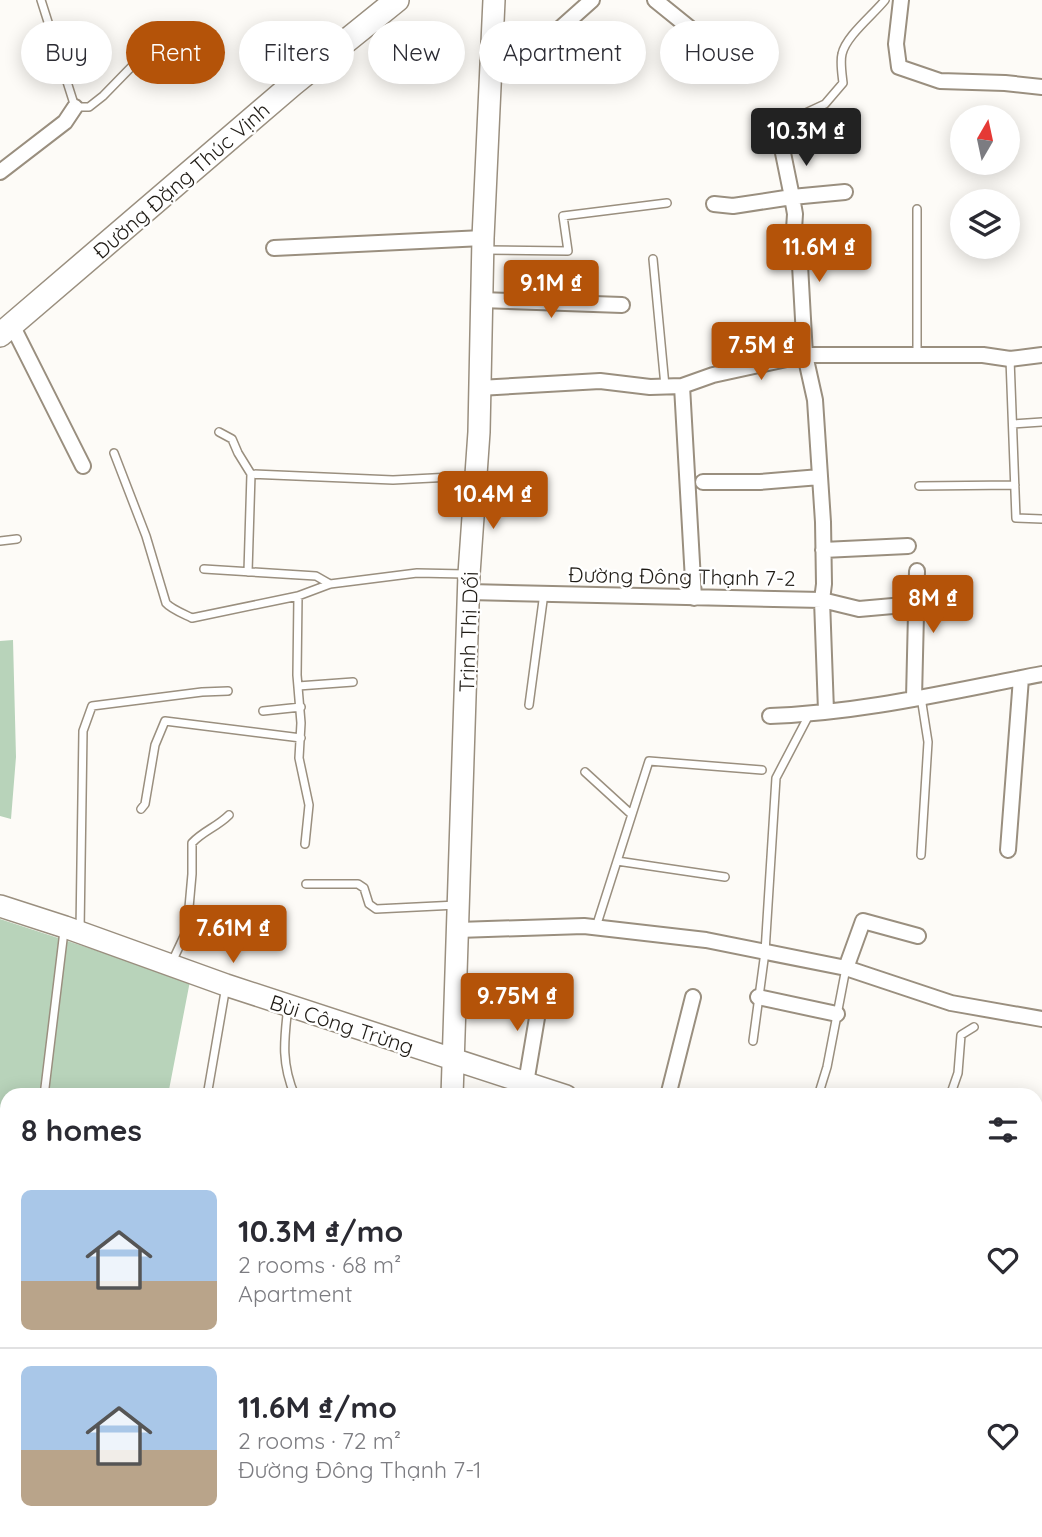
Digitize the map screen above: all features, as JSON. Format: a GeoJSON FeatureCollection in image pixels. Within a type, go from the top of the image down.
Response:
{"type":"FeatureCollection","features":[{"type":"Feature","properties":{"kind":"main road","name":"Đường Đặng Thúc Vịnh"},"geometry":{"type":"LineString","coordinates":[[4,327],[229,123],[378,0]]}},
{"type":"Feature","properties":{"kind":"main road","name":"Đường Đặng Thúc Vịnh"},"geometry":{"type":"LineString","coordinates":[[4,327],[397,0]]}},
{"type":"Feature","properties":{"kind":"street","name":"Trịnh Thị Dối"},"geometry":{"type":"LineString","coordinates":[[493,21],[494,0]]}},
{"type":"Feature","properties":{"kind":"street"},"geometry":{"type":"LineString","coordinates":[[568,21],[592,0]]}},
{"type":"Feature","properties":{"kind":"street"},"geometry":{"type":"LineString","coordinates":[[655,0],[681,21]]}},
{"type":"Feature","properties":{"kind":"street"},"geometry":{"type":"LineString","coordinates":[[901,0],[896,44],[899,67],[940,81],[1042,87]]}},
{"type":"Feature","properties":{"kind":"street","name":"Trịnh Thị Dối"},"geometry":{"type":"LineString","coordinates":[[452,1088],[469,583],[476,476],[491,84]]}},
{"type":"Feature","properties":{"kind":"street"},"geometry":{"type":"LineString","coordinates":[[0,172],[65,122],[75,107]]}},
{"type":"Feature","properties":{"kind":"street"},"geometry":{"type":"LineString","coordinates":[[782,148],[795,214],[793,245],[800,265],[805,355],[816,400],[824,584],[822,600],[825,711]]}},
{"type":"Feature","properties":{"kind":"street"},"geometry":{"type":"LineString","coordinates":[[715,204],[733,206],[845,192]]}},
{"type":"Feature","properties":{"kind":"street"},"geometry":{"type":"LineString","coordinates":[[274,248],[483,244]]}},
{"type":"Feature","properties":{"kind":"street"},"geometry":{"type":"LineString","coordinates":[[481,300],[622,306]]}},
{"type":"Feature","properties":{"kind":"street"},"geometry":{"type":"LineString","coordinates":[[4,327],[83,466]]}},
{"type":"Feature","properties":{"kind":"street"},"geometry":{"type":"LineString","coordinates":[[479,388],[600,381],[682,386],[713,375],[805,355],[982,355],[1010,359],[1042,355]]}},
{"type":"Feature","properties":{"kind":"street"},"geometry":{"type":"LineString","coordinates":[[682,386],[694,598]]}},
{"type":"Feature","properties":{"kind":"street"},"geometry":{"type":"LineString","coordinates":[[703,482],[760,482],[820,477]]}},
{"type":"Feature","properties":{"kind":"street"},"geometry":{"type":"LineString","coordinates":[[823,550],[908,546]]}},
{"type":"Feature","properties":{"kind":"street"},"geometry":{"type":"LineString","coordinates":[[917,571],[917,697]]}},
{"type":"Feature","properties":{"kind":"street","name":"Đường Đông Thạnh 7-2"},"geometry":{"type":"LineString","coordinates":[[469,583],[544,593],[822,600],[859,609],[893,606]]}},
{"type":"Feature","properties":{"kind":"street"},"geometry":{"type":"LineString","coordinates":[[770,716],[809,715],[1042,674]]}},
{"type":"Feature","properties":{"kind":"street"},"geometry":{"type":"LineString","coordinates":[[1008,850],[1021,678]]}},
{"type":"Feature","properties":{"kind":"street","name":"Bùi Công Trừng"},"geometry":{"type":"LineString","coordinates":[[0,906],[288,1006],[541,1088]]}},
{"type":"Feature","properties":{"kind":"street"},"geometry":{"type":"LineString","coordinates":[[846,968],[863,921],[918,936]]}},
{"type":"Feature","properties":{"kind":"street"},"geometry":{"type":"LineString","coordinates":[[458,930],[595,928],[706,940],[846,968],[951,1003],[1042,1019]]}},
{"type":"Feature","properties":{"kind":"street"},"geometry":{"type":"LineString","coordinates":[[526,1083],[542,988]]}},
{"type":"Feature","properties":{"kind":"street"},"geometry":{"type":"LineString","coordinates":[[670,1088],[693,997]]}},
{"type":"Feature","properties":{"kind":"street"},"geometry":{"type":"LineString","coordinates":[[758,997],[837,1014]]}},
{"type":"Feature","properties":{"kind":"lane"},"geometry":{"type":"LineString","coordinates":[[41,0],[75,107],[89,107],[126,71]]}},
{"type":"Feature","properties":{"kind":"lane"},"geometry":{"type":"LineString","coordinates":[[782,148],[797,117],[825,104],[843,83],[842,53],[854,32],[872,17],[885,0]]}},
{"type":"Feature","properties":{"kind":"lane"},"geometry":{"type":"LineString","coordinates":[[483,244],[568,251],[563,216],[667,203]]}},
{"type":"Feature","properties":{"kind":"lane"},"geometry":{"type":"LineString","coordinates":[[917,209],[917,355]]}},
{"type":"Feature","properties":{"kind":"lane"},"geometry":{"type":"LineString","coordinates":[[653,259],[665,386]]}},
{"type":"Feature","properties":{"kind":"lane"},"geometry":{"type":"LineString","coordinates":[[1010,359],[1016,518],[1042,519]]}},
{"type":"Feature","properties":{"kind":"lane"},"geometry":{"type":"LineString","coordinates":[[1013,424],[1042,422]]}},
{"type":"Feature","properties":{"kind":"lane"},"geometry":{"type":"LineString","coordinates":[[219,432],[232,439],[237,453],[251,474],[248,572]]}},
{"type":"Feature","properties":{"kind":"lane"},"geometry":{"type":"LineString","coordinates":[[114,453],[146,536],[166,603],[192,618],[298,596],[330,584],[417,573],[469,583]]}},
{"type":"Feature","properties":{"kind":"lane"},"geometry":{"type":"LineString","coordinates":[[251,474],[393,480],[476,476]]}},
{"type":"Feature","properties":{"kind":"lane"},"geometry":{"type":"LineString","coordinates":[[919,486],[1016,485]]}},
{"type":"Feature","properties":{"kind":"lane"},"geometry":{"type":"LineString","coordinates":[[0,541],[17,539]]}},
{"type":"Feature","properties":{"kind":"lane"},"geometry":{"type":"LineString","coordinates":[[204,569],[316,576],[330,584]]}},
{"type":"Feature","properties":{"kind":"lane"},"geometry":{"type":"LineString","coordinates":[[529,705],[544,593]]}},
{"type":"Feature","properties":{"kind":"lane"},"geometry":{"type":"LineString","coordinates":[[298,596],[298,687],[301,707],[299,758],[309,805],[305,844]]}},
{"type":"Feature","properties":{"kind":"lane"},"geometry":{"type":"LineString","coordinates":[[298,687],[353,682]]}},
{"type":"Feature","properties":{"kind":"lane"},"geometry":{"type":"LineString","coordinates":[[45,1088],[72,929],[83,731],[92,706],[228,691]]}},
{"type":"Feature","properties":{"kind":"lane"},"geometry":{"type":"LineString","coordinates":[[917,697],[928,742],[921,855]]}},
{"type":"Feature","properties":{"kind":"lane"},"geometry":{"type":"LineString","coordinates":[[263,711],[301,707]]}},
{"type":"Feature","properties":{"kind":"lane"},"geometry":{"type":"LineString","coordinates":[[754,1041],[765,952],[776,778],[809,715]]}},
{"type":"Feature","properties":{"kind":"lane"},"geometry":{"type":"LineString","coordinates":[[141,809],[145,804],[155,745],[165,721],[301,738]]}},
{"type":"Feature","properties":{"kind":"lane"},"geometry":{"type":"LineString","coordinates":[[595,928],[649,761],[762,770]]}},
{"type":"Feature","properties":{"kind":"lane"},"geometry":{"type":"LineString","coordinates":[[585,772],[631,814]]}},
{"type":"Feature","properties":{"kind":"lane"},"geometry":{"type":"LineString","coordinates":[[171,965],[187,930],[192,843],[229,815]]}},
{"type":"Feature","properties":{"kind":"lane"},"geometry":{"type":"LineString","coordinates":[[617,861],[725,877]]}},
{"type":"Feature","properties":{"kind":"lane"},"geometry":{"type":"LineString","coordinates":[[306,884],[358,884],[364,888],[369,904],[376,909],[457,905]]}},
{"type":"Feature","properties":{"kind":"lane"},"geometry":{"type":"LineString","coordinates":[[820,1088],[846,968]]}},
{"type":"Feature","properties":{"kind":"lane"},"geometry":{"type":"LineString","coordinates":[[208,1088],[226,985]]}},
{"type":"Feature","properties":{"kind":"lane"},"geometry":{"type":"LineString","coordinates":[[288,1006],[283,1048],[287,1076],[292,1088]]}},
{"type":"Feature","properties":{"kind":"lane"},"geometry":{"type":"LineString","coordinates":[[953,1088],[958,1073],[961,1035],[974,1027]]}},
{"type":"Feature","properties":{"kind":"green space"},"geometry":{"type":"Polygon","coordinates":[[[13,640],[16,757],[11,819],[0,816],[0,641],[13,640]]]}},
{"type":"Feature","properties":{"kind":"green space"},"geometry":{"type":"Polygon","coordinates":[[[0,919],[190,981],[169,1088],[0,1088],[0,919]]]}}]}
